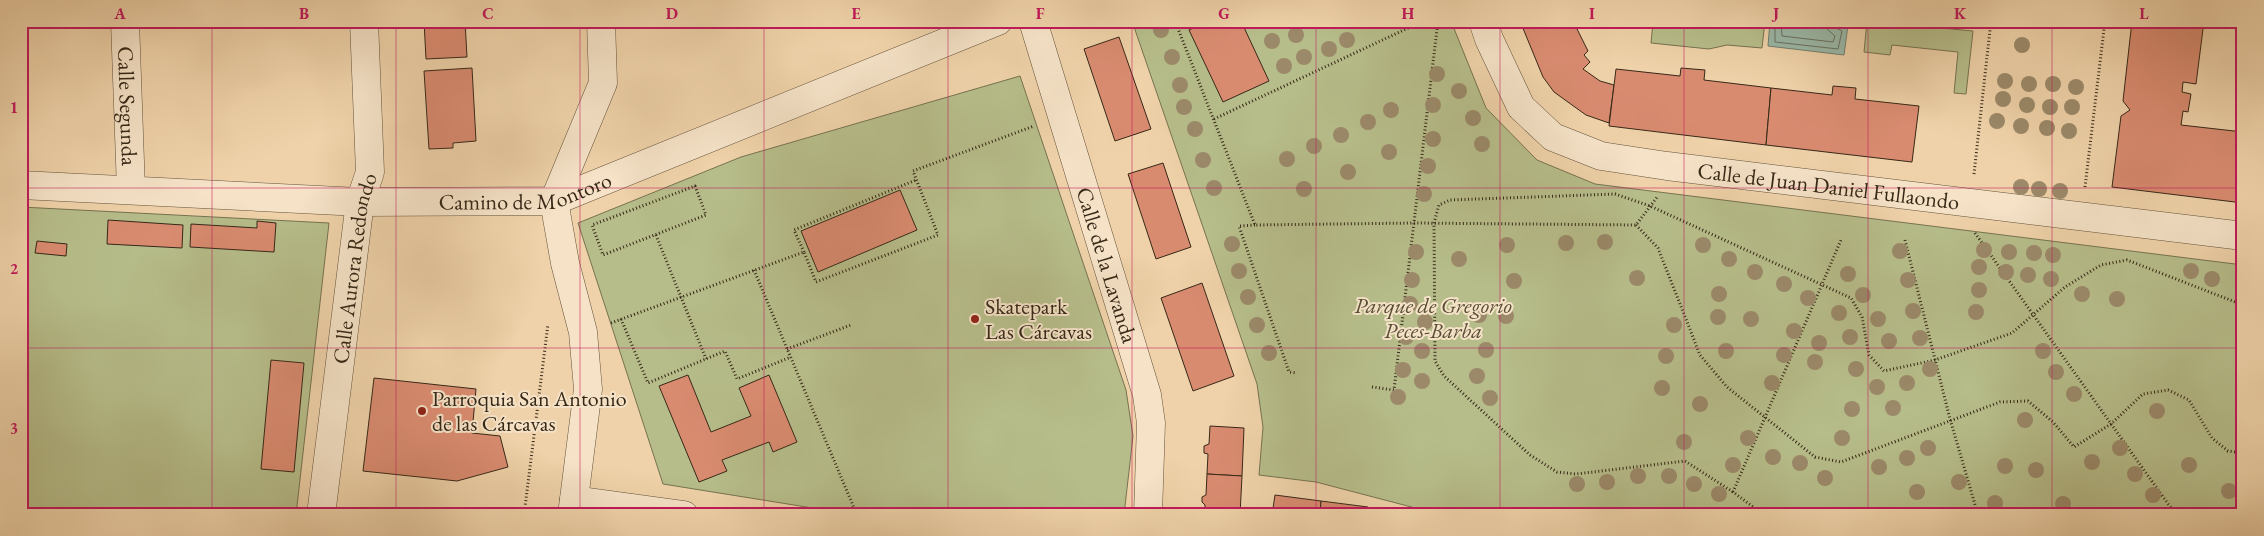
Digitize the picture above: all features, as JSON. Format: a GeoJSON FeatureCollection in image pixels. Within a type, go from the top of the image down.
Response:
{"type":"FeatureCollection","features":[{"type":"Feature","properties":{"kind":"street","name":"Calle Segunda"},"geometry":{"type":"LineString","coordinates":[[124,21],[131,190]]}},
{"type":"Feature","properties":{"kind":"street","name":"Calle Aurora Redondo"},"geometry":{"type":"LineString","coordinates":[[321,515],[360,202],[370,172],[364,21]]}},
{"type":"Feature","properties":{"kind":"street"},"geometry":{"type":"LineString","coordinates":[[601,21],[603,83],[554,201],[565,263],[583,332],[588,389],[573,507],[684,515]]}},
{"type":"Feature","properties":{"kind":"street","name":"Camino de Montoro"},"geometry":{"type":"LineString","coordinates":[[21,185],[360,202],[554,201],[998,21]]}},
{"type":"Feature","properties":{"kind":"street","name":"Calle de la Lavanda"},"geometry":{"type":"LineString","coordinates":[[1033,21],[1146,395],[1151,423],[1148,515]]}},
{"type":"Feature","properties":{"kind":"street","name":"Calle de Juan Daniel Fullaondo"},"geometry":{"type":"LineString","coordinates":[[1483,21],[1521,106],[1553,138],[1593,153],[1971,215],[2082,216],[2243,236]]}},
{"type":"Feature","properties":{"kind":"path"},"geometry":{"type":"LineString","coordinates":[[1175,21],[1256,226]]}},
{"type":"Feature","properties":{"kind":"path"},"geometry":{"type":"LineString","coordinates":[[1214,119],[1423,21]]}},
{"type":"Feature","properties":{"kind":"path"},"geometry":{"type":"LineString","coordinates":[[1372,387],[1394,390],[1438,21]]}},
{"type":"Feature","properties":{"kind":"path"},"geometry":{"type":"LineString","coordinates":[[1991,21],[1971,215],[2033,314],[2176,515]]}},
{"type":"Feature","properties":{"kind":"path"},"geometry":{"type":"LineString","coordinates":[[2082,216],[2105,21]]}},
{"type":"Feature","properties":{"kind":"path"},"geometry":{"type":"LineString","coordinates":[[916,180],[794,230],[816,282],[938,234],[913,172],[1038,125]]}},
{"type":"Feature","properties":{"kind":"path"},"geometry":{"type":"LineString","coordinates":[[695,186],[706,216],[656,235],[604,254],[592,225],[695,186]]}},
{"type":"Feature","properties":{"kind":"path"},"geometry":{"type":"LineString","coordinates":[[1636,225],[1660,193]]}},
{"type":"Feature","properties":{"kind":"path"},"geometry":{"type":"LineString","coordinates":[[1764,515],[1733,492],[1684,461],[1576,474],[1557,472],[1530,455],[1444,376],[1435,362],[1434,223],[1438,206],[1450,200],[1615,194],[1650,206],[1851,298],[1862,317],[1869,355],[1884,371],[1935,360],[2012,333],[2066,287],[2101,265],[2127,260],[2243,305]]}},
{"type":"Feature","properties":{"kind":"path"},"geometry":{"type":"LineString","coordinates":[[1298,372],[1289,372],[1239,226],[1414,223],[1636,225],[1658,248],[1700,356],[1727,387],[1815,457],[1842,462],[1950,419],[2000,402],[2028,401],[2052,422],[2074,447],[2111,424],[2142,394],[2168,390],[2189,400],[2212,438],[2228,451],[2243,453]]}},
{"type":"Feature","properties":{"kind":"path"},"geometry":{"type":"LineString","coordinates":[[656,235],[706,359]]}},
{"type":"Feature","properties":{"kind":"path"},"geometry":{"type":"LineString","coordinates":[[1733,492],[1841,240]]}},
{"type":"Feature","properties":{"kind":"path"},"geometry":{"type":"LineString","coordinates":[[1905,240],[1950,419],[1978,515]]}},
{"type":"Feature","properties":{"kind":"path"},"geometry":{"type":"LineString","coordinates":[[610,323],[804,252]]}},
{"type":"Feature","properties":{"kind":"path"},"geometry":{"type":"LineString","coordinates":[[754,270],[856,515]]}},
{"type":"Feature","properties":{"kind":"path"},"geometry":{"type":"LineString","coordinates":[[621,319],[648,383],[725,351],[737,379],[791,358]]}},
{"type":"Feature","properties":{"kind":"path"},"geometry":{"type":"LineString","coordinates":[[524,515],[549,320]]}},
{"type":"Feature","properties":{"kind":"path"},"geometry":{"type":"LineString","coordinates":[[787,349],[851,325]]}},
{"type":"Feature","properties":{"kind":"green space","name":"Parque de Gregorio Peces-Barba"},"geometry":{"type":"Polygon","coordinates":[[[1132,21],[1451,21],[1486,108],[1537,160],[1595,184],[2243,265],[2243,515],[1442,515],[1316,482],[1259,475],[1263,427],[1257,384],[1132,21]]]}},
{"type":"Feature","properties":{"kind":"green space"},"geometry":{"type":"Polygon","coordinates":[[[1765,21],[1762,48],[1727,45],[1709,49],[1651,43],[1653,22],[1765,21]]]}},
{"type":"Feature","properties":{"kind":"green space"},"geometry":{"type":"Polygon","coordinates":[[[1867,21],[1973,31],[1966,94],[1954,93],[1958,52],[1892,45],[1890,55],[1864,52],[1867,21]]]}},
{"type":"Feature","properties":{"kind":"green space"},"geometry":{"type":"Polygon","coordinates":[[[1020,76],[1126,390],[1133,436],[1124,515],[887,515],[825,510],[663,484],[578,223],[741,157],[1020,76]]]}},
{"type":"Feature","properties":{"kind":"green space"},"geometry":{"type":"Polygon","coordinates":[[[21,207],[329,223],[296,515],[21,515],[21,207]]]}},
{"type":"Feature","properties":{"kind":"water"},"geometry":{"type":"Polygon","coordinates":[[[1770,21],[1814,21],[1848,25],[1844,55],[1768,46],[1770,21]]]}},
{"type":"Feature","properties":{"kind":"building"},"geometry":{"type":"Polygon","coordinates":[[[424,21],[465,21],[467,57],[426,59],[424,21]]]}},
{"type":"Feature","properties":{"kind":"building"},"geometry":{"type":"Polygon","coordinates":[[[1207,21],[1241,21],[1269,81],[1223,102],[1189,30],[1207,21]]]}},
{"type":"Feature","properties":{"kind":"building"},"geometry":{"type":"Polygon","coordinates":[[[1520,21],[1588,21],[1588,23],[1577,29],[1588,51],[1584,55],[1590,62],[1583,69],[1600,81],[1614,85],[1609,123],[1586,115],[1554,92],[1543,77],[1520,21]]]}},
{"type":"Feature","properties":{"kind":"building"},"geometry":{"type":"Polygon","coordinates":[[[2132,21],[2204,21],[2196,84],[2183,82],[2182,92],[2191,94],[2188,112],[2183,111],[2181,125],[2243,132],[2243,203],[2112,187],[2121,116],[2130,110],[2123,101],[2132,21]]]}},
{"type":"Feature","properties":{"kind":"building"},"geometry":{"type":"Polygon","coordinates":[[[1119,37],[1151,129],[1115,141],[1084,49],[1119,37]]]}},
{"type":"Feature","properties":{"kind":"building"},"geometry":{"type":"Polygon","coordinates":[[[472,68],[476,141],[453,143],[453,148],[429,149],[424,71],[472,68]]]}},
{"type":"Feature","properties":{"kind":"building"},"geometry":{"type":"Polygon","coordinates":[[[1681,68],[1705,70],[1704,80],[1771,88],[1766,145],[1609,126],[1616,69],[1680,76],[1681,68]]]}},
{"type":"Feature","properties":{"kind":"building"},"geometry":{"type":"Polygon","coordinates":[[[1833,86],[1856,88],[1855,99],[1919,106],[1912,162],[1766,145],[1771,88],[1832,95],[1833,86]]]}},
{"type":"Feature","properties":{"kind":"building"},"geometry":{"type":"Polygon","coordinates":[[[1163,163],[1191,247],[1156,259],[1128,174],[1163,163]]]}},
{"type":"Feature","properties":{"kind":"building"},"geometry":{"type":"Polygon","coordinates":[[[900,190],[917,230],[818,272],[801,231],[900,190]]]}},
{"type":"Feature","properties":{"kind":"building"},"geometry":{"type":"Polygon","coordinates":[[[108,220],[183,225],[182,248],[107,244],[108,220]]]}},
{"type":"Feature","properties":{"kind":"building"},"geometry":{"type":"Polygon","coordinates":[[[257,221],[276,223],[274,252],[190,247],[191,224],[257,228],[257,221]]]}},
{"type":"Feature","properties":{"kind":"building"},"geometry":{"type":"Polygon","coordinates":[[[37,241],[67,244],[66,256],[35,253],[37,241]]]}},
{"type":"Feature","properties":{"kind":"building"},"geometry":{"type":"Polygon","coordinates":[[[1202,283],[1234,376],[1193,391],[1161,298],[1202,283]]]}},
{"type":"Feature","properties":{"kind":"building"},"geometry":{"type":"Polygon","coordinates":[[[271,360],[304,363],[294,472],[261,469],[271,360]]]}},
{"type":"Feature","properties":{"kind":"building"},"geometry":{"type":"Polygon","coordinates":[[[688,375],[711,432],[751,416],[739,388],[769,375],[797,442],[773,452],[769,442],[722,460],[727,471],[699,482],[659,386],[688,375]]]}},
{"type":"Feature","properties":{"kind":"building","name":"Parroquia San Antonio de las Cárcavas"},"geometry":{"type":"Polygon","coordinates":[[[374,378],[476,389],[472,433],[500,436],[508,467],[457,481],[363,471],[374,378]]]}},
{"type":"Feature","properties":{"kind":"building"},"geometry":{"type":"Polygon","coordinates":[[[1210,426],[1244,428],[1242,476],[1207,474],[1208,454],[1204,453],[1204,446],[1209,444],[1210,426]]]}},
{"type":"Feature","properties":{"kind":"building"},"geometry":{"type":"Polygon","coordinates":[[[1207,474],[1242,476],[1240,515],[1205,515],[1205,505],[1202,502],[1202,497],[1206,495],[1207,474]]]}},
{"type":"Feature","properties":{"kind":"building"},"geometry":{"type":"Polygon","coordinates":[[[1275,495],[1321,501],[1320,515],[1272,515],[1275,495]]]}},
{"type":"Feature","properties":{"kind":"building"},"geometry":{"type":"Polygon","coordinates":[[[1321,501],[1368,507],[1367,515],[1320,515],[1321,501]]]}},
{"type":"Feature","properties":{"kind":"place","name":"Skatepark Las Cárcavas"},"geometry":{"type":"Point","coordinates":[975,319]}},
{"type":"Feature","properties":{"kind":"place","name":"Parroquia San Antonio de las Cárcavas"},"geometry":{"type":"Point","coordinates":[422,411]}}]}
